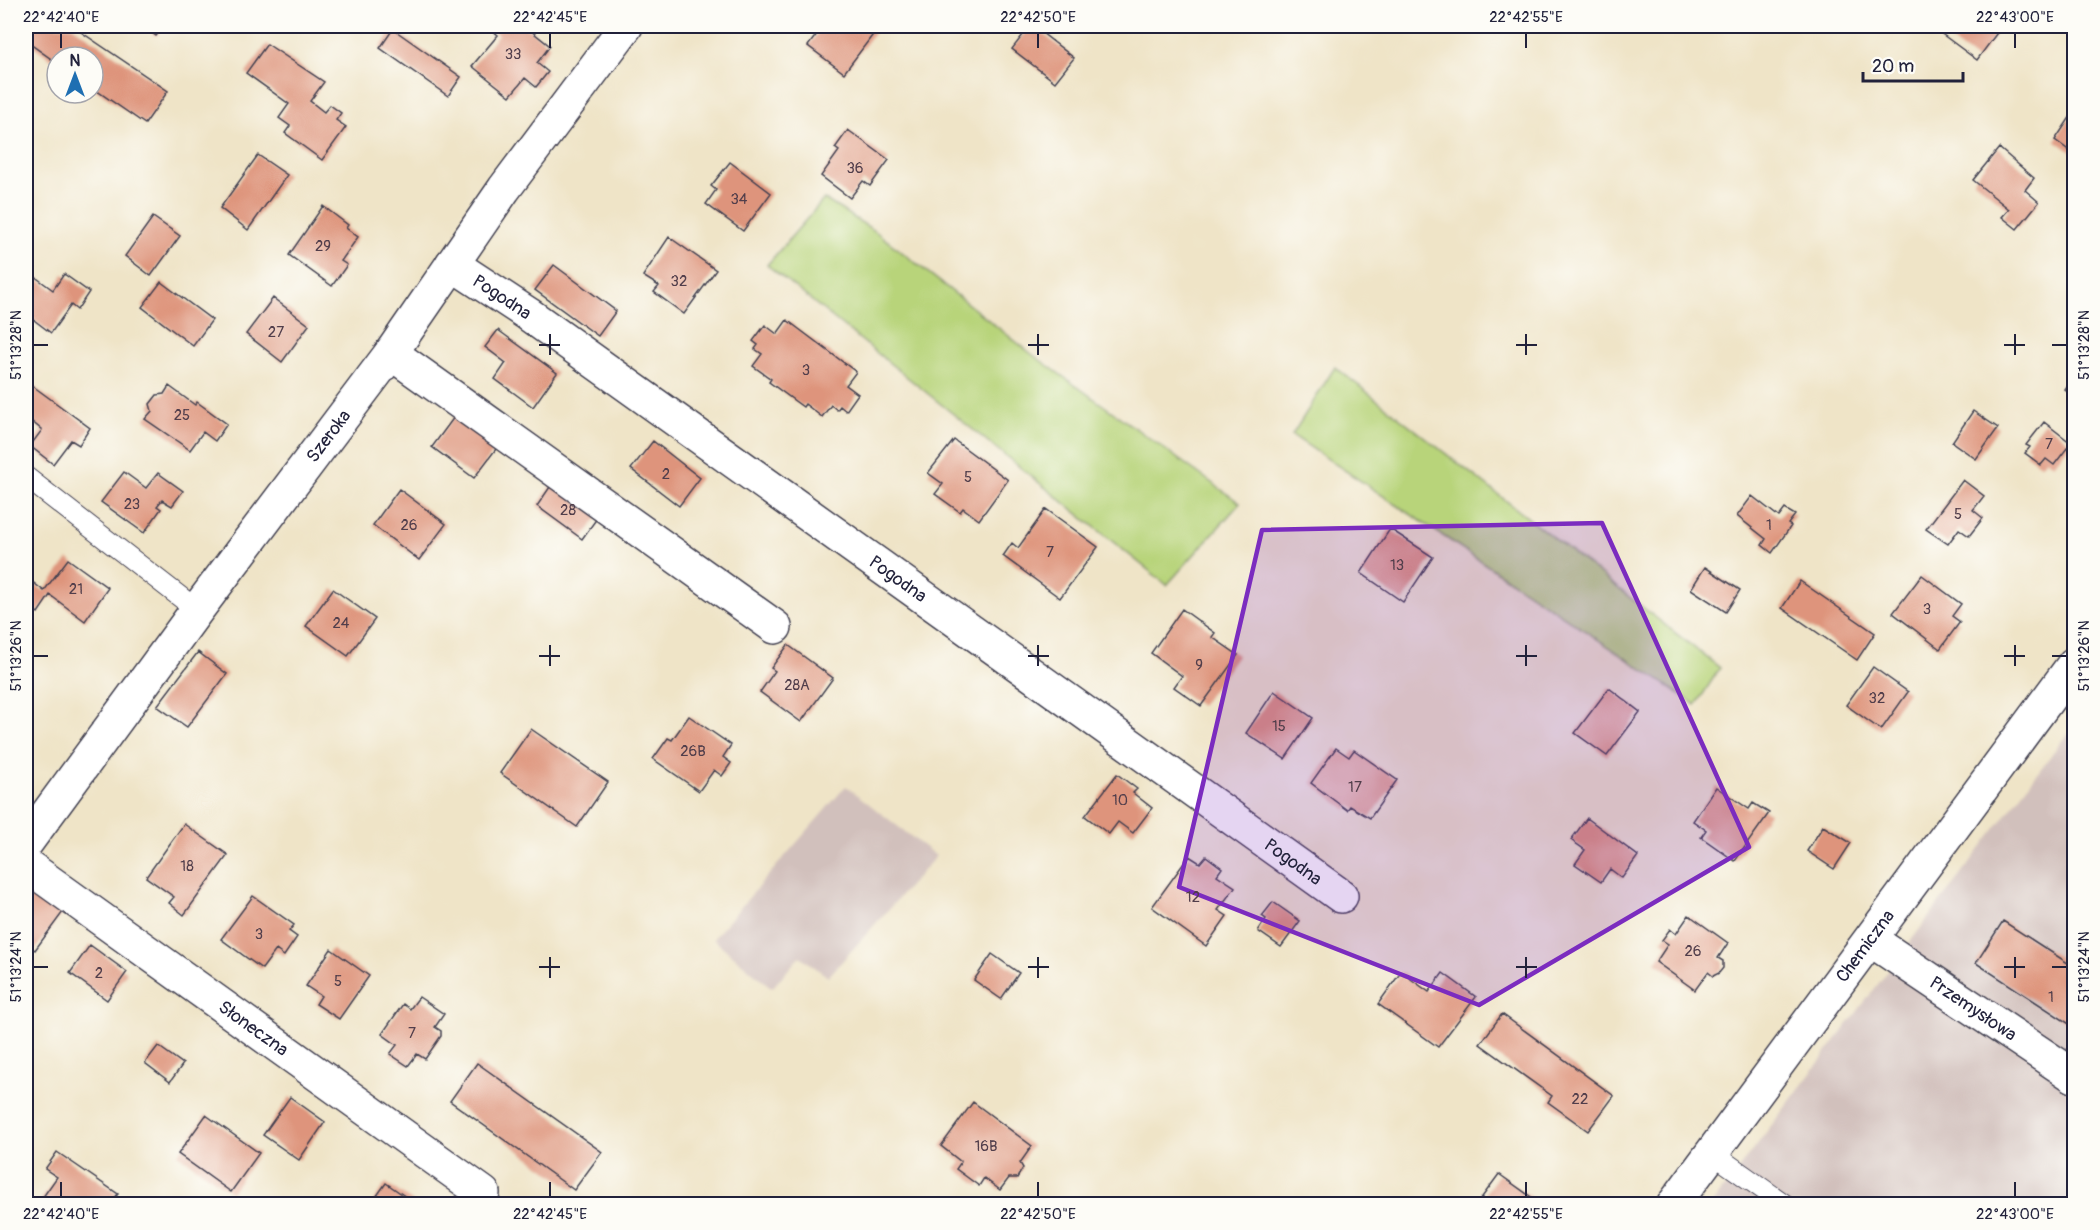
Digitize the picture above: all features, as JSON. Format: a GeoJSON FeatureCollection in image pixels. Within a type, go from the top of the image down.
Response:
{"type":"FeatureCollection","features":[{"type":"Feature","properties":{"kind":"street","name":"Szeroka"},"geometry":{"type":"LineString","coordinates":[[26,843],[197,610],[391,353],[504,189],[626,26]]}},
{"type":"Feature","properties":{"kind":"street","name":"Pogodna"},"geometry":{"type":"LineString","coordinates":[[452,264],[528,314],[1341,896]]}},
{"type":"Feature","properties":{"kind":"street"},"geometry":{"type":"LineString","coordinates":[[391,353],[775,627]]}},
{"type":"Feature","properties":{"kind":"street","name":"Chemiczna"},"geometry":{"type":"LineString","coordinates":[[1674,1204],[2065,676]]}},
{"type":"Feature","properties":{"kind":"street","name":"Słoneczna"},"geometry":{"type":"LineString","coordinates":[[26,864],[483,1193]]}},
{"type":"Feature","properties":{"kind":"street","name":"Przemysłowa"},"geometry":{"type":"LineString","coordinates":[[1871,940],[2074,1076]]}},
{"type":"Feature","properties":{"kind":"lane"},"geometry":{"type":"LineString","coordinates":[[26,477],[197,610]]}},
{"type":"Feature","properties":{"kind":"lane"},"geometry":{"type":"LineString","coordinates":[[1712,1153],[1784,1204]]}},
{"type":"Feature","properties":{"kind":"highlighted area"},"geometry":{"type":"Polygon","coordinates":[[[1602,523],[1749,847],[1479,1005],[1179,887],[1262,530],[1602,523]]]}},
{"type":"Feature","properties":{"kind":"shaded area"},"geometry":{"type":"Polygon","coordinates":[[[2067,734],[2074,738],[2074,1204],[1712,1204],[2067,734]]]}},
{"type":"Feature","properties":{"kind":"shaded area"},"geometry":{"type":"Polygon","coordinates":[[[846,786],[936,856],[828,977],[800,956],[772,988],[713,939],[846,786]]]}},
{"type":"Feature","properties":{"kind":"green space"},"geometry":{"type":"Polygon","coordinates":[[[824,199],[875,231],[1033,355],[1240,503],[1167,585],[767,265],[824,199]]]}},
{"type":"Feature","properties":{"kind":"green space"},"geometry":{"type":"Polygon","coordinates":[[[1335,367],[1720,668],[1696,705],[1292,435],[1335,367]]]}},
{"type":"Feature","properties":{"kind":"building"},"geometry":{"type":"Polygon","coordinates":[[[28,26],[72,26],[100,45],[45,45],[45,54],[26,41],[28,26]]]}},
{"type":"Feature","properties":{"kind":"building"},"geometry":{"type":"Polygon","coordinates":[[[143,26],[164,26],[156,36],[143,26]]]}},
{"type":"Feature","properties":{"kind":"building"},"geometry":{"type":"Polygon","coordinates":[[[494,26],[525,26],[550,46],[537,63],[548,72],[536,87],[525,78],[510,96],[472,66],[498,35],[491,29],[494,26]]]}},
{"type":"Feature","properties":{"kind":"building"},"geometry":{"type":"Polygon","coordinates":[[[823,26],[866,26],[875,32],[844,73],[808,46],[823,26]]]}},
{"type":"Feature","properties":{"kind":"building"},"geometry":{"type":"Polygon","coordinates":[[[1030,26],[1074,58],[1055,82],[1012,49],[1030,26]]]}},
{"type":"Feature","properties":{"kind":"building"},"geometry":{"type":"Polygon","coordinates":[[[1938,26],[2002,26],[1977,60],[1935,29],[1938,26]]]}},
{"type":"Feature","properties":{"kind":"building"},"geometry":{"type":"Polygon","coordinates":[[[393,29],[461,77],[448,96],[380,48],[393,29]]]}},
{"type":"Feature","properties":{"kind":"building"},"geometry":{"type":"Polygon","coordinates":[[[267,44],[324,82],[310,101],[324,112],[330,105],[341,113],[336,120],[346,127],[322,160],[285,133],[290,126],[279,118],[289,104],[246,73],[267,44]]]}},
{"type":"Feature","properties":{"kind":"building"},"geometry":{"type":"Polygon","coordinates":[[[105,48],[168,91],[145,124],[105,96],[105,48]]]}},
{"type":"Feature","properties":{"kind":"building"},"geometry":{"type":"Polygon","coordinates":[[[2071,116],[2074,119],[2074,154],[2055,140],[2071,116]]]}},
{"type":"Feature","properties":{"kind":"building"},"geometry":{"type":"Polygon","coordinates":[[[848,130],[889,160],[870,186],[863,181],[850,198],[821,176],[839,151],[835,148],[848,130]]]}},
{"type":"Feature","properties":{"kind":"building"},"geometry":{"type":"Polygon","coordinates":[[[1999,148],[2034,178],[2025,190],[2039,202],[2017,229],[2002,217],[2009,209],[1973,180],[1999,148]]]}},
{"type":"Feature","properties":{"kind":"building"},"geometry":{"type":"Polygon","coordinates":[[[258,155],[287,175],[248,230],[220,208],[258,155]]]}},
{"type":"Feature","properties":{"kind":"building"},"geometry":{"type":"Polygon","coordinates":[[[730,162],[771,193],[743,231],[706,204],[716,190],[711,186],[730,162]]]}},
{"type":"Feature","properties":{"kind":"building"},"geometry":{"type":"Polygon","coordinates":[[[323,206],[348,225],[346,228],[358,237],[341,261],[347,265],[332,286],[289,255],[323,206]]]}},
{"type":"Feature","properties":{"kind":"building"},"geometry":{"type":"Polygon","coordinates":[[[153,217],[180,236],[151,276],[125,256],[153,217]]]}},
{"type":"Feature","properties":{"kind":"building"},"geometry":{"type":"Polygon","coordinates":[[[669,237],[716,270],[684,314],[654,292],[659,286],[643,276],[669,237]]]}},
{"type":"Feature","properties":{"kind":"building"},"geometry":{"type":"Polygon","coordinates":[[[554,265],[616,311],[598,336],[535,290],[554,265]]]}},
{"type":"Feature","properties":{"kind":"building"},"geometry":{"type":"Polygon","coordinates":[[[30,273],[53,290],[64,274],[89,292],[77,310],[71,305],[51,333],[26,314],[26,279],[30,273]]]}},
{"type":"Feature","properties":{"kind":"building"},"geometry":{"type":"Polygon","coordinates":[[[161,282],[212,320],[193,346],[142,307],[161,282]]]}},
{"type":"Feature","properties":{"kind":"building"},"geometry":{"type":"Polygon","coordinates":[[[273,298],[309,325],[282,362],[246,334],[273,298]]]}},
{"type":"Feature","properties":{"kind":"building"},"geometry":{"type":"Polygon","coordinates":[[[787,320],[856,372],[846,385],[858,394],[846,411],[840,406],[837,410],[831,405],[822,417],[805,404],[803,407],[769,382],[771,379],[753,366],[762,354],[755,349],[758,345],[753,341],[765,325],[777,334],[787,320]]]}},
{"type":"Feature","properties":{"kind":"building"},"geometry":{"type":"Polygon","coordinates":[[[498,330],[557,373],[533,407],[495,379],[506,363],[485,347],[498,330]]]}},
{"type":"Feature","properties":{"kind":"building"},"geometry":{"type":"Polygon","coordinates":[[[2074,377],[2074,397],[2065,390],[2074,377]]]}},
{"type":"Feature","properties":{"kind":"building"},"geometry":{"type":"Polygon","coordinates":[[[30,384],[90,428],[79,445],[71,440],[53,464],[30,446],[42,430],[26,417],[26,389],[30,384]]]}},
{"type":"Feature","properties":{"kind":"building"},"geometry":{"type":"Polygon","coordinates":[[[169,386],[195,405],[197,402],[227,424],[215,441],[203,432],[190,450],[145,419],[152,411],[150,404],[157,395],[164,394],[169,386]]]}},
{"type":"Feature","properties":{"kind":"building"},"geometry":{"type":"Polygon","coordinates":[[[1973,411],[1998,428],[1976,459],[1952,442],[1973,411]]]}},
{"type":"Feature","properties":{"kind":"building"},"geometry":{"type":"Polygon","coordinates":[[[457,413],[499,445],[474,478],[432,447],[457,413]]]}},
{"type":"Feature","properties":{"kind":"building"},"geometry":{"type":"Polygon","coordinates":[[[2044,422],[2071,443],[2054,465],[2046,459],[2041,465],[2025,453],[2030,447],[2026,445],[2044,422]]]}},
{"type":"Feature","properties":{"kind":"building"},"geometry":{"type":"Polygon","coordinates":[[[954,440],[1008,480],[979,520],[963,508],[960,512],[935,494],[943,484],[928,473],[954,440]]]}},
{"type":"Feature","properties":{"kind":"building"},"geometry":{"type":"Polygon","coordinates":[[[653,441],[700,478],[679,506],[631,469],[653,441]]]}},
{"type":"Feature","properties":{"kind":"building"},"geometry":{"type":"Polygon","coordinates":[[[124,472],[146,488],[158,473],[183,491],[172,506],[162,500],[157,506],[161,509],[144,533],[101,502],[124,472]]]}},
{"type":"Feature","properties":{"kind":"building"},"geometry":{"type":"Polygon","coordinates":[[[1963,480],[1984,496],[1973,510],[1983,518],[1969,536],[1959,529],[1948,544],[1926,529],[1963,480]]]}},
{"type":"Feature","properties":{"kind":"building"},"geometry":{"type":"Polygon","coordinates":[[[554,481],[600,514],[582,539],[537,506],[554,481]]]}},
{"type":"Feature","properties":{"kind":"building"},"geometry":{"type":"Polygon","coordinates":[[[399,489],[446,524],[419,560],[373,525],[399,489]]]}},
{"type":"Feature","properties":{"kind":"building"},"geometry":{"type":"Polygon","coordinates":[[[1752,496],[1779,517],[1785,509],[1795,515],[1788,524],[1791,526],[1772,553],[1762,545],[1766,539],[1737,516],[1752,496]]]}},
{"type":"Feature","properties":{"kind":"building"},"geometry":{"type":"Polygon","coordinates":[[[1046,509],[1098,547],[1060,598],[1003,556],[1012,543],[1018,548],[1046,509]]]}},
{"type":"Feature","properties":{"kind":"building"},"geometry":{"type":"Polygon","coordinates":[[[1390,529],[1433,557],[1403,602],[1361,573],[1390,529]]]}},
{"type":"Feature","properties":{"kind":"building"},"geometry":{"type":"Polygon","coordinates":[[[68,559],[108,588],[85,621],[50,595],[38,613],[26,604],[26,577],[44,591],[68,559]]]}},
{"type":"Feature","properties":{"kind":"building"},"geometry":{"type":"Polygon","coordinates":[[[1705,567],[1740,590],[1726,612],[1691,589],[1705,567]]]}},
{"type":"Feature","properties":{"kind":"building"},"geometry":{"type":"Polygon","coordinates":[[[1922,575],[1961,604],[1952,616],[1960,622],[1940,649],[1893,613],[1922,575]]]}},
{"type":"Feature","properties":{"kind":"building"},"geometry":{"type":"Polygon","coordinates":[[[1800,581],[1875,633],[1857,660],[1782,608],[1800,581]]]}},
{"type":"Feature","properties":{"kind":"building"},"geometry":{"type":"Polygon","coordinates":[[[333,589],[375,619],[348,656],[306,626],[333,589]]]}},
{"type":"Feature","properties":{"kind":"building"},"geometry":{"type":"Polygon","coordinates":[[[1182,609],[1215,633],[1212,637],[1238,655],[1201,706],[1174,687],[1182,676],[1151,653],[1182,609]]]}},
{"type":"Feature","properties":{"kind":"building"},"geometry":{"type":"Polygon","coordinates":[[[788,645],[833,678],[801,722],[760,692],[775,671],[771,668],[788,645]]]}},
{"type":"Feature","properties":{"kind":"building"},"geometry":{"type":"Polygon","coordinates":[[[198,652],[227,674],[187,727],[157,706],[198,652]]]}},
{"type":"Feature","properties":{"kind":"building"},"geometry":{"type":"Polygon","coordinates":[[[1873,667],[1908,692],[1881,730],[1846,705],[1873,667]]]}},
{"type":"Feature","properties":{"kind":"building"},"geometry":{"type":"Polygon","coordinates":[[[1609,688],[1640,712],[1607,756],[1575,733],[1609,688]]]}},
{"type":"Feature","properties":{"kind":"building"},"geometry":{"type":"Polygon","coordinates":[[[1274,691],[1313,718],[1285,759],[1246,733],[1274,691]]]}},
{"type":"Feature","properties":{"kind":"building"},"geometry":{"type":"Polygon","coordinates":[[[689,716],[731,745],[723,757],[731,763],[722,776],[714,770],[699,791],[653,759],[668,738],[672,740],[689,716]]]}},
{"type":"Feature","properties":{"kind":"building"},"geometry":{"type":"Polygon","coordinates":[[[531,729],[608,782],[577,827],[500,773],[531,729]]]}},
{"type":"Feature","properties":{"kind":"building"},"geometry":{"type":"Polygon","coordinates":[[[1336,748],[1349,757],[1354,750],[1397,780],[1370,818],[1350,806],[1347,810],[1311,783],[1336,748]]]}},
{"type":"Feature","properties":{"kind":"building"},"geometry":{"type":"Polygon","coordinates":[[[1117,774],[1137,789],[1133,793],[1152,808],[1133,833],[1118,822],[1109,834],[1085,816],[1117,774]]]}},
{"type":"Feature","properties":{"kind":"building"},"geometry":{"type":"Polygon","coordinates":[[[1716,787],[1749,809],[1753,803],[1769,813],[1735,861],[1701,837],[1706,830],[1693,821],[1716,787]]]}},
{"type":"Feature","properties":{"kind":"building"},"geometry":{"type":"Polygon","coordinates":[[[1587,818],[1638,856],[1622,878],[1610,869],[1601,882],[1575,864],[1585,850],[1571,840],[1587,818]]]}},
{"type":"Feature","properties":{"kind":"building"},"geometry":{"type":"Polygon","coordinates":[[[184,824],[228,855],[184,915],[169,903],[174,897],[146,877],[184,824]]]}},
{"type":"Feature","properties":{"kind":"building"},"geometry":{"type":"Polygon","coordinates":[[[1823,826],[1851,843],[1834,869],[1807,851],[1823,826]]]}},
{"type":"Feature","properties":{"kind":"building"},"geometry":{"type":"Polygon","coordinates":[[[1189,856],[1200,863],[1206,856],[1222,868],[1217,875],[1235,887],[1218,910],[1227,916],[1206,946],[1152,907],[1189,856]]]}},
{"type":"Feature","properties":{"kind":"building"},"geometry":{"type":"Polygon","coordinates":[[[32,889],[63,912],[35,950],[26,944],[26,898],[32,889]]]}},
{"type":"Feature","properties":{"kind":"building"},"geometry":{"type":"Polygon","coordinates":[[[253,896],[294,925],[289,931],[297,937],[284,956],[276,950],[262,969],[221,939],[253,896]]]}},
{"type":"Feature","properties":{"kind":"building"},"geometry":{"type":"Polygon","coordinates":[[[1273,902],[1300,921],[1281,947],[1258,931],[1266,919],[1262,916],[1273,902]]]}},
{"type":"Feature","properties":{"kind":"building"},"geometry":{"type":"Polygon","coordinates":[[[1689,915],[1728,943],[1718,958],[1723,961],[1723,968],[1713,976],[1708,972],[1695,990],[1656,962],[1668,944],[1662,940],[1670,929],[1676,934],[1689,915]]]}},
{"type":"Feature","properties":{"kind":"building"},"geometry":{"type":"Polygon","coordinates":[[[2003,921],[2074,967],[2074,1027],[1976,963],[2003,921]]]}},
{"type":"Feature","properties":{"kind":"building"},"geometry":{"type":"Polygon","coordinates":[[[90,945],[127,972],[107,1000],[70,973],[90,945]]]}},
{"type":"Feature","properties":{"kind":"building"},"geometry":{"type":"Polygon","coordinates":[[[331,949],[369,976],[339,1019],[316,1004],[321,996],[306,986],[331,949]]]}},
{"type":"Feature","properties":{"kind":"building"},"geometry":{"type":"Polygon","coordinates":[[[992,954],[1019,973],[1001,999],[974,980],[992,954]]]}},
{"type":"Feature","properties":{"kind":"building"},"geometry":{"type":"Polygon","coordinates":[[[1401,972],[1429,992],[1443,973],[1476,997],[1438,1047],[1378,1004],[1401,972]]]}},
{"type":"Feature","properties":{"kind":"building"},"geometry":{"type":"Polygon","coordinates":[[[419,997],[444,1014],[435,1027],[441,1031],[441,1036],[425,1059],[417,1054],[408,1066],[390,1054],[397,1045],[382,1034],[403,1004],[410,1009],[419,997]]]}},
{"type":"Feature","properties":{"kind":"building"},"geometry":{"type":"Polygon","coordinates":[[[1502,1014],[1614,1096],[1588,1131],[1548,1102],[1552,1096],[1480,1044],[1502,1014]]]}},
{"type":"Feature","properties":{"kind":"building"},"geometry":{"type":"Polygon","coordinates":[[[158,1046],[183,1064],[170,1082],[145,1063],[158,1046]]]}},
{"type":"Feature","properties":{"kind":"building"},"geometry":{"type":"Polygon","coordinates":[[[477,1063],[602,1152],[574,1190],[450,1101],[477,1063]]]}},
{"type":"Feature","properties":{"kind":"building"},"geometry":{"type":"Polygon","coordinates":[[[290,1097],[325,1122],[299,1160],[263,1135],[290,1097]]]}},
{"type":"Feature","properties":{"kind":"building"},"geometry":{"type":"Polygon","coordinates":[[[973,1102],[1032,1146],[1020,1163],[1023,1168],[1017,1178],[1009,1178],[1000,1190],[984,1178],[979,1186],[956,1169],[961,1162],[941,1146],[973,1102]]]}},
{"type":"Feature","properties":{"kind":"building"},"geometry":{"type":"Polygon","coordinates":[[[206,1115],[259,1153],[231,1192],[178,1154],[206,1115]]]}},
{"type":"Feature","properties":{"kind":"building"},"geometry":{"type":"Polygon","coordinates":[[[57,1152],[118,1194],[110,1204],[38,1204],[57,1177],[45,1169],[57,1152]]]}},
{"type":"Feature","properties":{"kind":"building"},"geometry":{"type":"Polygon","coordinates":[[[1499,1174],[1541,1204],[1477,1204],[1499,1174]]]}},
{"type":"Feature","properties":{"kind":"building"},"geometry":{"type":"Polygon","coordinates":[[[386,1183],[416,1204],[371,1204],[386,1183]]]}}]}
